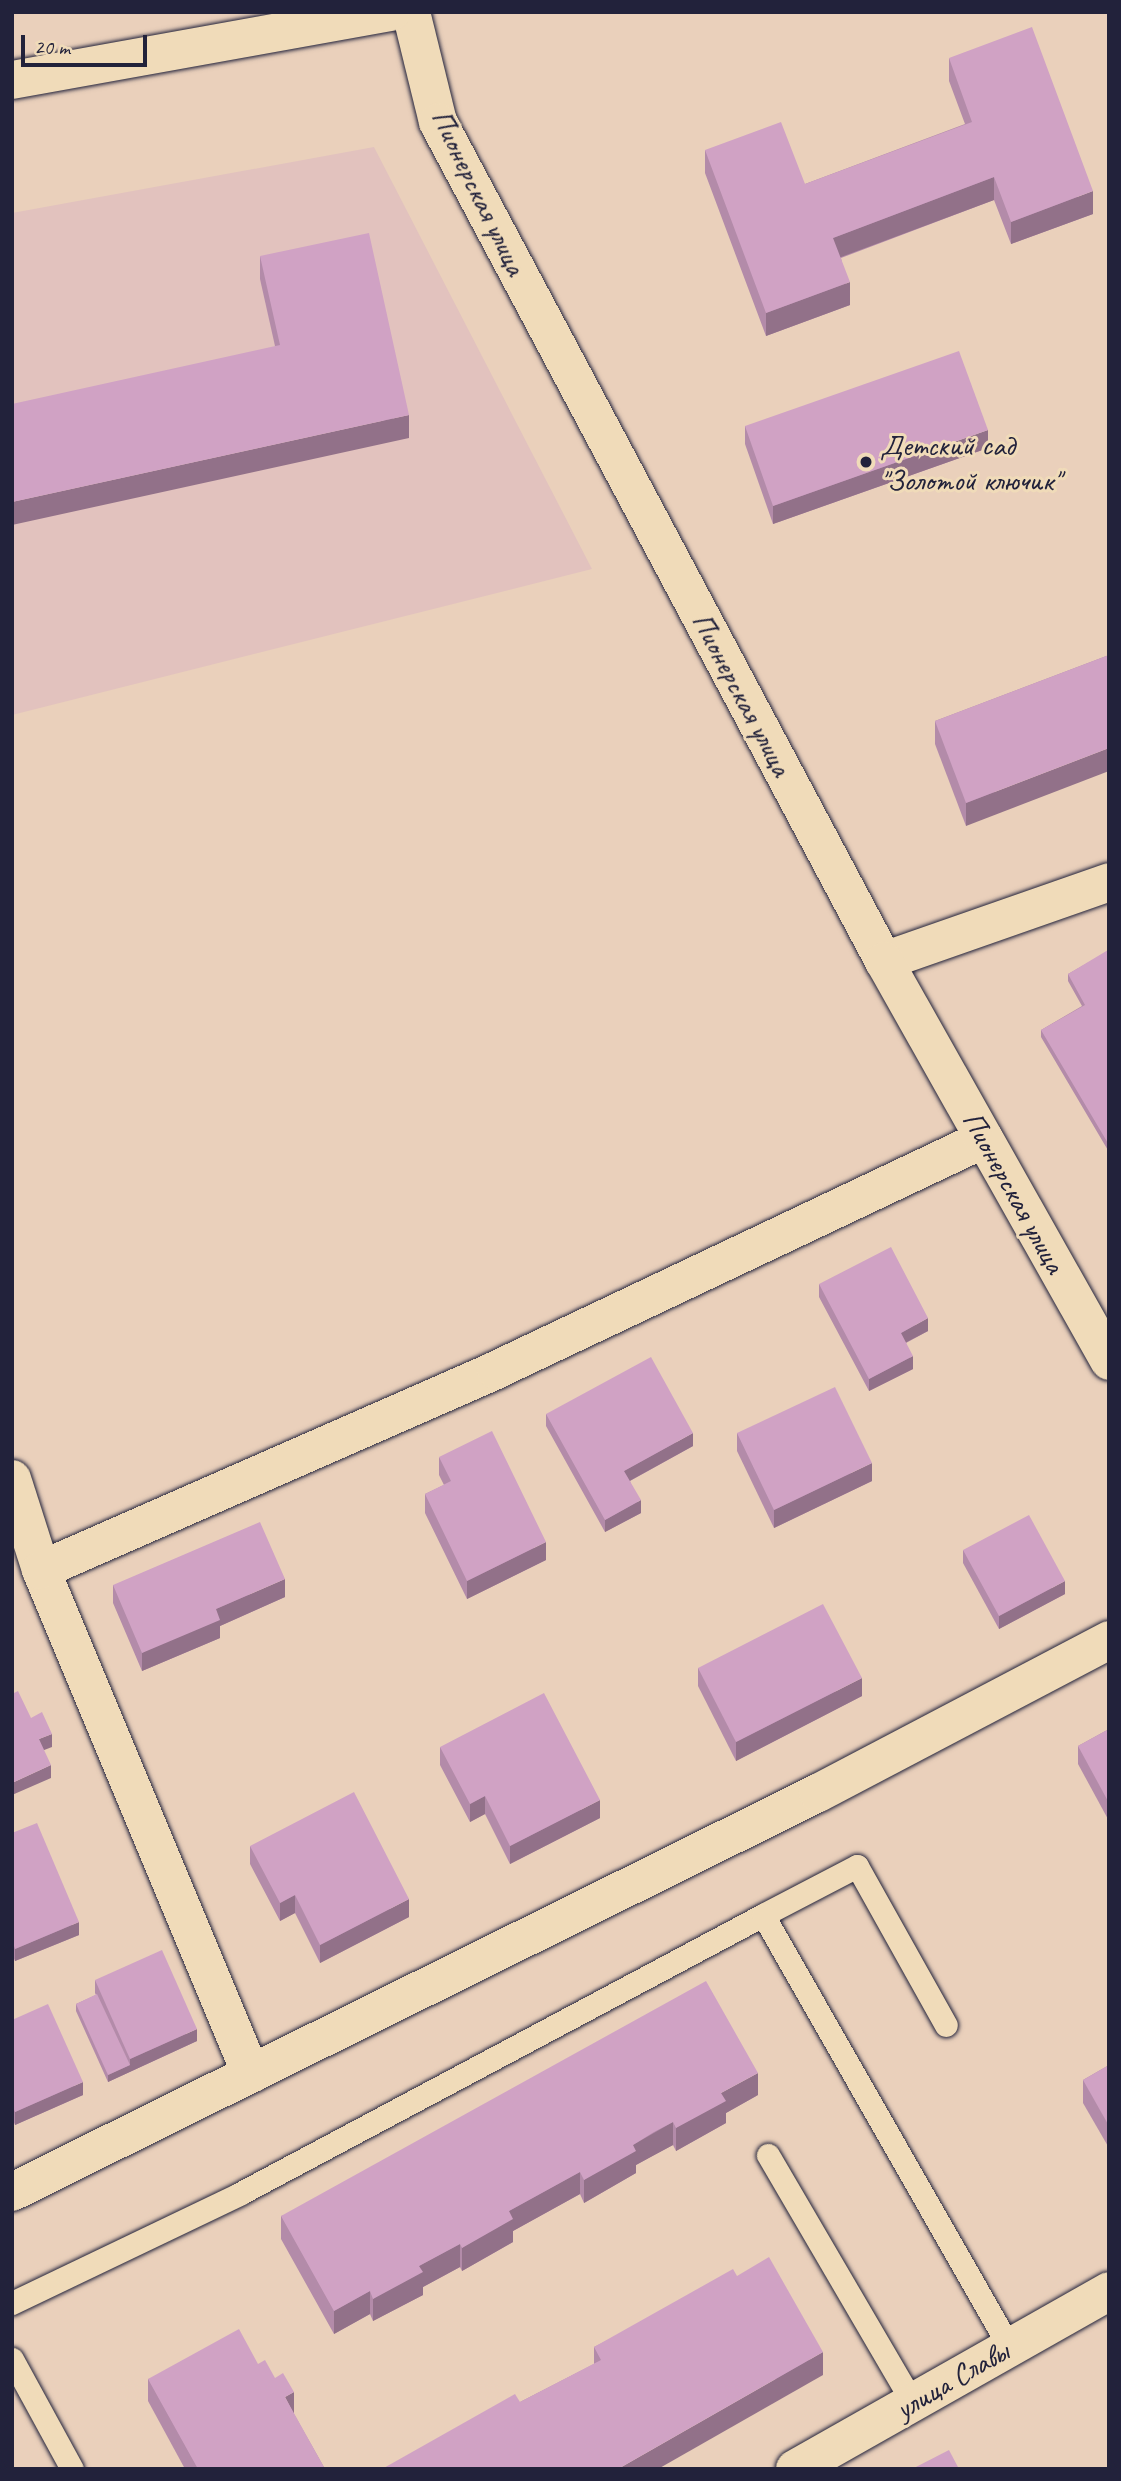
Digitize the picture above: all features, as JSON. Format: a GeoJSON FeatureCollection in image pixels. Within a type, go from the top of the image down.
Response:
{"type":"FeatureCollection","features":[{"type":"Feature","properties":{"kind":"street"},"geometry":{"type":"LineString","coordinates":[[12,80],[391,12]]}},
{"type":"Feature","properties":{"kind":"street","name":"Пионерская улица"},"geometry":{"type":"LineString","coordinates":[[411,12],[438,122],[884,961],[1109,1361]]}},
{"type":"Feature","properties":{"kind":"street"},"geometry":{"type":"LineString","coordinates":[[884,961],[1109,882]]}},
{"type":"Feature","properties":{"kind":"street"},"geometry":{"type":"LineString","coordinates":[[41,1570],[496,1370],[984,1139]]}},
{"type":"Feature","properties":{"kind":"street"},"geometry":{"type":"LineString","coordinates":[[14,1491],[41,1570],[251,2074]]}},
{"type":"Feature","properties":{"kind":"street"},"geometry":{"type":"LineString","coordinates":[[12,2192],[818,1793],[1109,1640]]}},
{"type":"Feature","properties":{"kind":"street","name":"улица Славы"},"geometry":{"type":"LineString","coordinates":[[795,2469],[1109,2291]]}},
{"type":"Feature","properties":{"kind":"lane"},"geometry":{"type":"LineString","coordinates":[[12,2303],[239,2194],[857,1866],[946,2025]]}},
{"type":"Feature","properties":{"kind":"lane"},"geometry":{"type":"LineString","coordinates":[[763,1915],[1009,2347]]}},
{"type":"Feature","properties":{"kind":"lane"},"geometry":{"type":"LineString","coordinates":[[768,2155],[913,2403]]}},
{"type":"Feature","properties":{"kind":"lane"},"geometry":{"type":"LineString","coordinates":[[12,2359],[72,2469]]}},
{"type":"Feature","properties":{"kind":"shaded area"},"geometry":{"type":"Polygon","coordinates":[[[374,147],[592,569],[12,715],[12,213],[374,147]]]}},
{"type":"Feature","properties":{"kind":"building"},"geometry":{"type":"Polygon","coordinates":[[[1032,27],[1093,191],[1011,222],[994,177],[833,238],[850,282],[766,313],[705,150],[781,122],[805,184],[972,122],[949,58],[1032,27]]]}},
{"type":"Feature","properties":{"kind":"building"},"geometry":{"type":"Polygon","coordinates":[[[369,233],[409,415],[12,502],[12,404],[280,345],[260,256],[369,233]]]}},
{"type":"Feature","properties":{"kind":"building"},"geometry":{"type":"Polygon","coordinates":[[[959,351],[988,430],[773,506],[745,426],[959,351]]]}},
{"type":"Feature","properties":{"kind":"building"},"geometry":{"type":"Polygon","coordinates":[[[1109,655],[1109,748],[966,803],[935,721],[1109,655]]]}},
{"type":"Feature","properties":{"kind":"building"},"geometry":{"type":"Polygon","coordinates":[[[1108,950],[1109,1145],[1041,1030],[1085,1005],[1068,974],[1108,950]]]}},
{"type":"Feature","properties":{"kind":"building"},"geometry":{"type":"Polygon","coordinates":[[[891,1247],[928,1318],[901,1333],[913,1356],[869,1379],[819,1284],[891,1247]]]}},
{"type":"Feature","properties":{"kind":"building"},"geometry":{"type":"Polygon","coordinates":[[[651,1357],[693,1433],[624,1471],[641,1500],[605,1520],[546,1414],[651,1357]]]}},
{"type":"Feature","properties":{"kind":"building"},"geometry":{"type":"Polygon","coordinates":[[[835,1387],[872,1463],[774,1510],[737,1433],[835,1387]]]}},
{"type":"Feature","properties":{"kind":"building"},"geometry":{"type":"Polygon","coordinates":[[[492,1431],[546,1542],[467,1581],[425,1494],[451,1481],[439,1457],[492,1431]]]}},
{"type":"Feature","properties":{"kind":"building"},"geometry":{"type":"Polygon","coordinates":[[[1029,1515],[1065,1581],[999,1616],[963,1550],[1029,1515]]]}},
{"type":"Feature","properties":{"kind":"building"},"geometry":{"type":"Polygon","coordinates":[[[260,1522],[285,1579],[216,1609],[220,1620],[142,1653],[113,1585],[260,1522]]]}},
{"type":"Feature","properties":{"kind":"building"},"geometry":{"type":"Polygon","coordinates":[[[823,1604],[862,1678],[736,1742],[698,1668],[823,1604]]]}},
{"type":"Feature","properties":{"kind":"building"},"geometry":{"type":"Polygon","coordinates":[[[18,1691],[31,1718],[42,1712],[52,1734],[39,1739],[51,1765],[12,1783],[12,1694],[18,1691]]]}},
{"type":"Feature","properties":{"kind":"building"},"geometry":{"type":"Polygon","coordinates":[[[544,1693],[600,1800],[510,1846],[485,1796],[470,1804],[440,1747],[544,1693]]]}},
{"type":"Feature","properties":{"kind":"building"},"geometry":{"type":"Polygon","coordinates":[[[1109,1729],[1109,1803],[1078,1746],[1109,1729]]]}},
{"type":"Feature","properties":{"kind":"building"},"geometry":{"type":"Polygon","coordinates":[[[354,1792],[409,1899],[320,1945],[295,1895],[280,1903],[250,1846],[354,1792]]]}},
{"type":"Feature","properties":{"kind":"building"},"geometry":{"type":"Polygon","coordinates":[[[37,1823],[79,1922],[15,1949],[12,1941],[12,1833],[37,1823]]]}},
{"type":"Feature","properties":{"kind":"building"},"geometry":{"type":"Polygon","coordinates":[[[162,1950],[197,2029],[130,2059],[95,1980],[162,1950]]]}},
{"type":"Feature","properties":{"kind":"building"},"geometry":{"type":"Polygon","coordinates":[[[706,1981],[758,2073],[721,2093],[726,2101],[676,2128],[673,2122],[654,2132],[633,2145],[636,2151],[584,2180],[580,2172],[509,2211],[513,2219],[462,2248],[460,2244],[419,2266],[423,2272],[373,2299],[370,2291],[334,2311],[281,2216],[706,1981]]]}},
{"type":"Feature","properties":{"kind":"building"},"geometry":{"type":"Polygon","coordinates":[[[97,1994],[130,2065],[108,2075],[76,2004],[97,1994]]]}},
{"type":"Feature","properties":{"kind":"building"},"geometry":{"type":"Polygon","coordinates":[[[48,2004],[83,2082],[15,2112],[12,2105],[12,2020],[48,2004]]]}},
{"type":"Feature","properties":{"kind":"building"},"geometry":{"type":"Polygon","coordinates":[[[1109,2065],[1109,2126],[1083,2080],[1109,2065]]]}},
{"type":"Feature","properties":{"kind":"building"},"geometry":{"type":"Polygon","coordinates":[[[769,2257],[823,2352],[618,2469],[382,2469],[515,2394],[520,2402],[601,2360],[594,2347],[733,2269],[737,2276],[769,2257]]]}},
{"type":"Feature","properties":{"kind":"building"},"geometry":{"type":"Polygon","coordinates":[[[239,2329],[258,2364],[265,2360],[275,2378],[283,2373],[294,2392],[285,2397],[325,2469],[198,2469],[148,2379],[239,2329]]]}},
{"type":"Feature","properties":{"kind":"building"},"geometry":{"type":"Polygon","coordinates":[[[949,2450],[959,2469],[912,2469],[949,2450]]]}},
{"type":"Feature","properties":{"kind":"place","name":"Детский сад \"Золотой ключик\""},"geometry":{"type":"Point","coordinates":[866,462]}}]}
